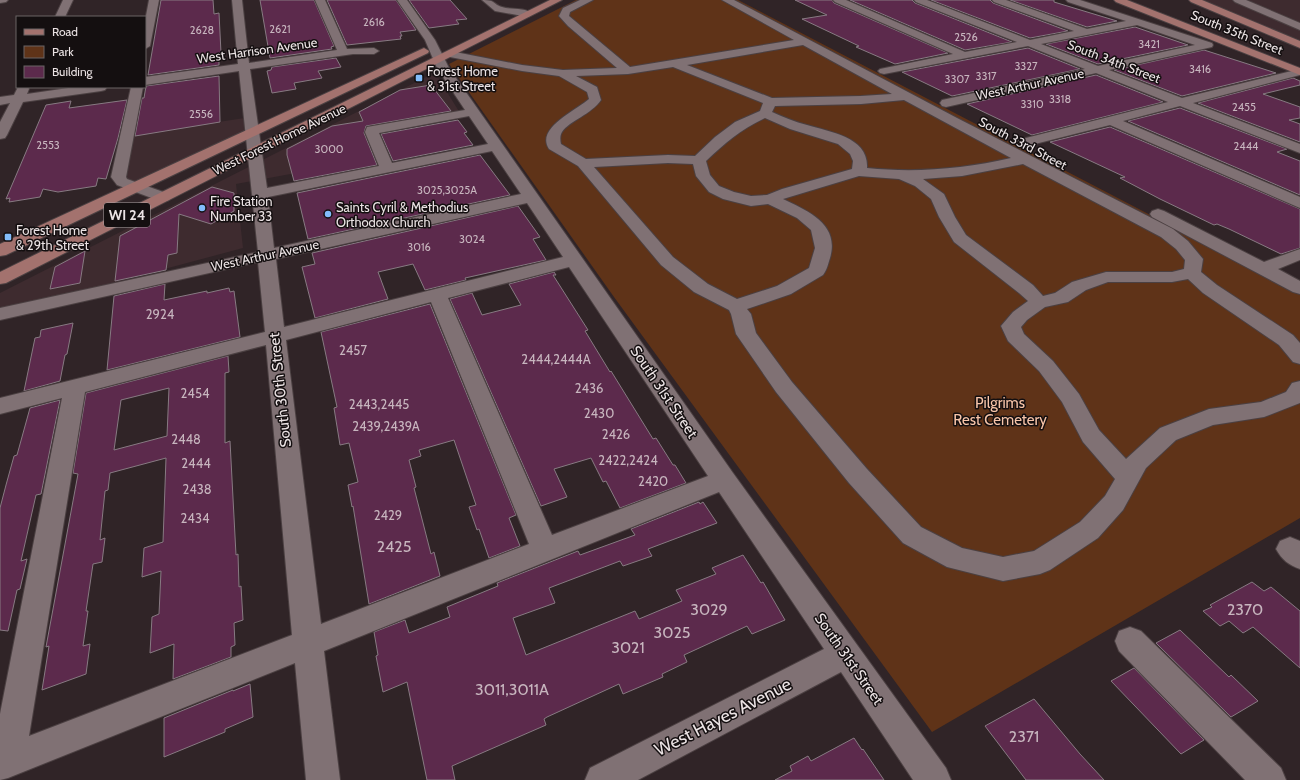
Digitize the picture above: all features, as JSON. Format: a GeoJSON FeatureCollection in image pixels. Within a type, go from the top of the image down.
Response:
{"type":"FeatureCollection","features":[{"type":"Feature","properties":{"kind":"main road","name":"West Forest Home Avenue"},"geometry":{"type":"LineString","coordinates":[[496,18],[509,11],[528,8],[557,0]]}},
{"type":"Feature","properties":{"kind":"main road","name":"South 35th Street"},"geometry":{"type":"LineString","coordinates":[[1119,0],[1300,68]]}},
{"type":"Feature","properties":{"kind":"main road","name":"South 35th Street"},"geometry":{"type":"LineString","coordinates":[[1132,0],[1300,68]]}},
{"type":"Feature","properties":{"kind":"main road"},"geometry":{"type":"LineString","coordinates":[[1194,0],[1300,45]]}},
{"type":"Feature","properties":{"kind":"main road","name":"West Forest Home Avenue"},"geometry":{"type":"LineString","coordinates":[[0,251],[135,188],[254,141],[528,8]]}},
{"type":"Feature","properties":{"kind":"main road"},"geometry":{"type":"LineString","coordinates":[[1208,45],[1300,68]]}},
{"type":"Feature","properties":{"kind":"main road","name":"West Forest Home Avenue"},"geometry":{"type":"LineString","coordinates":[[0,279],[163,197],[254,141],[441,51]]}},
{"type":"Feature","properties":{"kind":"street"},"geometry":{"type":"LineString","coordinates":[[60,16],[68,0]]}},
{"type":"Feature","properties":{"kind":"street"},"geometry":{"type":"LineString","coordinates":[[146,41],[154,0]]}},
{"type":"Feature","properties":{"kind":"street","name":"South 30th Street"},"geometry":{"type":"LineString","coordinates":[[237,0],[243,67],[260,194],[323,780]]}},
{"type":"Feature","properties":{"kind":"street"},"geometry":{"type":"LineString","coordinates":[[320,0],[343,52]]}},
{"type":"Feature","properties":{"kind":"street","name":"South 31st Street"},"geometry":{"type":"LineString","coordinates":[[402,0],[430,40],[441,51],[473,112],[724,480],[934,780]]}},
{"type":"Feature","properties":{"kind":"street"},"geometry":{"type":"LineString","coordinates":[[487,0],[498,9],[509,11]]}},
{"type":"Feature","properties":{"kind":"street"},"geometry":{"type":"LineString","coordinates":[[588,0],[566,10],[564,16],[571,24],[628,71]]}},
{"type":"Feature","properties":{"kind":"street"},"geometry":{"type":"LineString","coordinates":[[727,0],[1024,159],[1167,233],[1182,245],[1194,259],[1192,273]]}},
{"type":"Feature","properties":{"kind":"street","name":"South 33rd Street"},"geometry":{"type":"LineString","coordinates":[[745,0],[1300,288]]}},
{"type":"Feature","properties":{"kind":"street"},"geometry":{"type":"LineString","coordinates":[[838,0],[963,56]]}},
{"type":"Feature","properties":{"kind":"street","name":"South 34th Street"},"geometry":{"type":"LineString","coordinates":[[919,0],[1300,149]]}},
{"type":"Feature","properties":{"kind":"street"},"geometry":{"type":"LineString","coordinates":[[996,0],[1086,32]]}},
{"type":"Feature","properties":{"kind":"street","name":"South 35th Street"},"geometry":{"type":"LineString","coordinates":[[1071,0],[1208,45]]}},
{"type":"Feature","properties":{"kind":"street"},"geometry":{"type":"LineString","coordinates":[[1238,0],[1300,27]]}},
{"type":"Feature","properties":{"kind":"street"},"geometry":{"type":"LineString","coordinates":[[884,71],[1138,22]]}},
{"type":"Feature","properties":{"kind":"street"},"geometry":{"type":"LineString","coordinates":[[1278,35],[1300,33]]}},
{"type":"Feature","properties":{"kind":"street"},"geometry":{"type":"LineString","coordinates":[[441,51],[522,68],[562,73],[607,72],[628,71],[674,64],[804,42]]}},
{"type":"Feature","properties":{"kind":"street","name":"West Arthur Avenue"},"geometry":{"type":"LineString","coordinates":[[946,103],[1208,45]]}},
{"type":"Feature","properties":{"kind":"street","name":"West Harrison Avenue"},"geometry":{"type":"LineString","coordinates":[[146,81],[343,52],[374,51]]}},
{"type":"Feature","properties":{"kind":"street"},"geometry":{"type":"LineString","coordinates":[[674,64],[731,85],[767,107],[778,120],[835,137],[850,145],[859,155],[861,164],[859,172]]}},
{"type":"Feature","properties":{"kind":"street"},"geometry":{"type":"LineString","coordinates":[[1023,143],[1182,103],[1300,68]]}},
{"type":"Feature","properties":{"kind":"street"},"geometry":{"type":"LineString","coordinates":[[582,84],[607,72]]}},
{"type":"Feature","properties":{"kind":"street"},"geometry":{"type":"LineString","coordinates":[[562,73],[593,90],[596,100],[580,113],[559,126],[553,138],[554,146],[583,163],[667,261],[701,288],[736,306],[741,314],[746,334],[750,340],[784,387],[858,476],[912,535],[957,559],[1003,569],[1040,562],[1089,530],[1114,503],[1137,462],[1168,434],[1209,417],[1264,409],[1294,397],[1300,388]]}},
{"type":"Feature","properties":{"kind":"street"},"geometry":{"type":"LineString","coordinates":[[0,135],[24,88]]}},
{"type":"Feature","properties":{"kind":"street"},"geometry":{"type":"LineString","coordinates":[[0,101],[95,88]]}},
{"type":"Feature","properties":{"kind":"street"},"geometry":{"type":"LineString","coordinates":[[137,88],[118,177],[122,182],[135,188],[163,197]]}},
{"type":"Feature","properties":{"kind":"street"},"geometry":{"type":"LineString","coordinates":[[583,163],[668,159],[699,160],[720,140],[767,107],[906,96]]}},
{"type":"Feature","properties":{"kind":"street"},"geometry":{"type":"LineString","coordinates":[[387,168],[372,130],[473,112]]}},
{"type":"Feature","properties":{"kind":"street"},"geometry":{"type":"LineString","coordinates":[[1112,121],[1300,203]]}},
{"type":"Feature","properties":{"kind":"street"},"geometry":{"type":"LineString","coordinates":[[260,194],[497,146]]}},
{"type":"Feature","properties":{"kind":"street"},"geometry":{"type":"LineString","coordinates":[[699,160],[703,176],[714,189],[729,196],[751,201],[770,200],[787,192],[859,172],[903,175],[960,172],[992,167],[1024,159]]}},
{"type":"Feature","properties":{"kind":"street"},"geometry":{"type":"LineString","coordinates":[[903,175],[920,183],[938,196],[947,217],[960,238],[1021,285],[1039,302]]}},
{"type":"Feature","properties":{"kind":"street","name":"West Arthur Avenue"},"geometry":{"type":"LineString","coordinates":[[0,314],[531,196]]}},
{"type":"Feature","properties":{"kind":"street"},"geometry":{"type":"LineString","coordinates":[[736,306],[784,290],[816,271],[824,248],[818,228],[803,216],[770,200]]}},
{"type":"Feature","properties":{"kind":"street"},"geometry":{"type":"LineString","coordinates":[[1263,269],[1300,254]]}},
{"type":"Feature","properties":{"kind":"street"},"geometry":{"type":"LineString","coordinates":[[0,406],[574,260]]}},
{"type":"Feature","properties":{"kind":"street"},"geometry":{"type":"LineString","coordinates":[[1128,477],[1091,436],[1071,398],[1046,366],[1015,337],[1011,326],[1020,316],[1039,302],[1061,298],[1079,286],[1106,277],[1172,277],[1192,273]]}},
{"type":"Feature","properties":{"kind":"street"},"geometry":{"type":"LineString","coordinates":[[1192,273],[1210,289],[1286,340],[1300,358]]}},
{"type":"Feature","properties":{"kind":"street"},"geometry":{"type":"LineString","coordinates":[[437,295],[545,550]]}},
{"type":"Feature","properties":{"kind":"street"},"geometry":{"type":"LineString","coordinates":[[4,763],[75,387]]}},
{"type":"Feature","properties":{"kind":"street"},"geometry":{"type":"LineString","coordinates":[[4,763],[724,480]]}},
{"type":"Feature","properties":{"kind":"street"},"geometry":{"type":"LineString","coordinates":[[1130,641],[1270,780]]}},
{"type":"Feature","properties":{"kind":"street","name":"West Hayes Avenue"},"geometry":{"type":"LineString","coordinates":[[602,780],[845,654]]}},
{"type":"Feature","properties":{"kind":"shaded area"},"geometry":{"type":"Polygon","coordinates":[[[1194,0],[1300,0],[1300,45],[1194,0]]]}},
{"type":"Feature","properties":{"kind":"shaded area"},"geometry":{"type":"Polygon","coordinates":[[[428,76],[437,76],[460,113],[368,129],[377,158],[236,184],[243,248],[0,313],[0,293],[428,76]]]}},
{"type":"Feature","properties":{"kind":"shaded area"},"geometry":{"type":"Polygon","coordinates":[[[251,117],[253,132],[135,188],[122,182],[127,136],[251,117]]]}},
{"type":"Feature","properties":{"kind":"green space","name":"Pilgrims Rest Cemetery"},"geometry":{"type":"Polygon","coordinates":[[[576,0],[738,0],[1300,293],[1300,518],[932,732],[614,297],[449,64],[576,0]]]}},
{"type":"Feature","properties":{"kind":"building"},"geometry":{"type":"Polygon","coordinates":[[[161,0],[213,0],[214,14],[219,13],[221,53],[219,54],[219,65],[148,75],[161,0]]]}},
{"type":"Feature","properties":{"kind":"building"},"geometry":{"type":"Polygon","coordinates":[[[260,0],[314,0],[334,46],[331,47],[332,49],[270,58],[260,0]]]}},
{"type":"Feature","properties":{"kind":"building"},"geometry":{"type":"Polygon","coordinates":[[[327,0],[396,0],[416,30],[400,32],[402,36],[400,36],[401,39],[347,45],[327,0]]]}},
{"type":"Feature","properties":{"kind":"building"},"geometry":{"type":"Polygon","coordinates":[[[409,0],[450,0],[467,19],[456,20],[459,24],[429,28],[409,0]]]}},
{"type":"Feature","properties":{"kind":"building"},"geometry":{"type":"Polygon","coordinates":[[[795,0],[832,0],[834,3],[948,53],[895,64],[856,47],[859,46],[802,19],[827,15],[795,0]]]}},
{"type":"Feature","properties":{"kind":"building"},"geometry":{"type":"Polygon","coordinates":[[[850,0],[912,0],[915,3],[1012,42],[965,50],[850,0]]]}},
{"type":"Feature","properties":{"kind":"building"},"geometry":{"type":"Polygon","coordinates":[[[931,0],[990,0],[993,3],[1068,31],[1030,38],[931,0]]]}},
{"type":"Feature","properties":{"kind":"building"},"geometry":{"type":"Polygon","coordinates":[[[1010,0],[1054,0],[1054,2],[1117,21],[1087,27],[1010,0]]]}},
{"type":"Feature","properties":{"kind":"building"},"geometry":{"type":"Polygon","coordinates":[[[1135,27],[1188,45],[1098,64],[1046,44],[1135,27]]]}},
{"type":"Feature","properties":{"kind":"building"},"geometry":{"type":"Polygon","coordinates":[[[1028,48],[1080,69],[952,96],[902,72],[1028,48]]]}},
{"type":"Feature","properties":{"kind":"building"},"geometry":{"type":"Polygon","coordinates":[[[1204,50],[1276,73],[1182,96],[1114,70],[1204,50]]]}},
{"type":"Feature","properties":{"kind":"building"},"geometry":{"type":"Polygon","coordinates":[[[336,58],[341,67],[318,71],[322,78],[294,83],[296,89],[272,93],[267,71],[271,70],[272,67],[336,58]]]}},
{"type":"Feature","properties":{"kind":"building"},"geometry":{"type":"Polygon","coordinates":[[[1096,75],[1163,102],[1032,135],[967,104],[1096,75]]]}},
{"type":"Feature","properties":{"kind":"building"},"geometry":{"type":"Polygon","coordinates":[[[219,76],[220,122],[135,136],[142,98],[144,98],[146,86],[219,76]]]}},
{"type":"Feature","properties":{"kind":"building"},"geometry":{"type":"Polygon","coordinates":[[[1293,78],[1300,81],[1300,85],[1263,94],[1300,107],[1300,118],[1289,120],[1300,124],[1300,142],[1198,103],[1293,78]]]}},
{"type":"Feature","properties":{"kind":"building"},"geometry":{"type":"Polygon","coordinates":[[[431,85],[451,111],[366,126],[364,133],[377,165],[294,181],[287,155],[287,149],[332,126],[363,121],[359,112],[400,90],[431,85]]]}},
{"type":"Feature","properties":{"kind":"building"},"geometry":{"type":"Polygon","coordinates":[[[127,100],[106,179],[98,178],[96,186],[58,192],[43,189],[40,197],[9,202],[10,198],[6,199],[46,105],[71,101],[69,108],[127,100]]]}},
{"type":"Feature","properties":{"kind":"building"},"geometry":{"type":"Polygon","coordinates":[[[1180,108],[1287,149],[1277,152],[1300,161],[1300,195],[1128,121],[1180,108]]]}},
{"type":"Feature","properties":{"kind":"building"},"geometry":{"type":"Polygon","coordinates":[[[458,120],[467,132],[464,133],[473,145],[393,161],[381,134],[458,120]]]}},
{"type":"Feature","properties":{"kind":"building"},"geometry":{"type":"Polygon","coordinates":[[[1110,127],[1300,209],[1300,248],[1281,254],[1229,229],[1217,224],[1214,225],[1160,199],[1120,178],[1125,177],[1050,142],[1110,127]]]}},
{"type":"Feature","properties":{"kind":"building"},"geometry":{"type":"Polygon","coordinates":[[[480,155],[510,195],[308,239],[297,193],[480,155]]]}},
{"type":"Feature","properties":{"kind":"building"},"geometry":{"type":"Polygon","coordinates":[[[212,187],[234,193],[234,211],[211,224],[179,214],[177,253],[168,255],[166,270],[115,281],[120,236],[212,187]]]}},
{"type":"Feature","properties":{"kind":"building"},"geometry":{"type":"Polygon","coordinates":[[[518,206],[540,237],[533,239],[546,260],[465,278],[466,280],[425,290],[413,264],[378,272],[388,299],[315,318],[302,267],[315,264],[312,253],[518,206]]]}},
{"type":"Feature","properties":{"kind":"building"},"geometry":{"type":"Polygon","coordinates":[[[85,251],[80,283],[50,289],[55,267],[85,251]]]}},
{"type":"Feature","properties":{"kind":"building"},"geometry":{"type":"Polygon","coordinates":[[[554,272],[556,275],[553,275],[588,330],[585,331],[610,372],[611,371],[653,439],[656,438],[686,483],[620,508],[606,481],[603,482],[591,458],[554,469],[567,497],[541,506],[450,299],[472,293],[482,315],[521,305],[509,284],[554,272]]]}},
{"type":"Feature","properties":{"kind":"building"},"geometry":{"type":"Polygon","coordinates":[[[165,284],[164,300],[229,288],[230,292],[234,291],[240,337],[107,370],[114,296],[165,284]]]}},
{"type":"Feature","properties":{"kind":"building"},"geometry":{"type":"Polygon","coordinates":[[[430,304],[516,515],[509,518],[520,546],[489,558],[479,529],[477,530],[469,507],[476,505],[454,440],[419,450],[421,456],[409,460],[416,487],[414,488],[431,554],[434,552],[440,576],[369,604],[353,506],[352,507],[348,485],[358,482],[349,443],[340,445],[334,408],[337,407],[321,332],[430,304]]]}},
{"type":"Feature","properties":{"kind":"building"},"geometry":{"type":"Polygon","coordinates":[[[73,323],[60,381],[24,391],[35,338],[40,337],[41,330],[73,323]]]}},
{"type":"Feature","properties":{"kind":"building"},"geometry":{"type":"Polygon","coordinates":[[[228,356],[229,372],[225,373],[225,443],[230,441],[236,555],[238,554],[239,587],[241,586],[243,620],[234,623],[235,645],[231,647],[231,657],[173,679],[174,644],[150,653],[152,617],[159,614],[161,571],[142,577],[144,548],[163,542],[166,458],[110,473],[108,490],[105,491],[100,540],[105,538],[102,562],[93,564],[86,611],[88,611],[83,646],[90,644],[86,674],[42,690],[49,646],[46,647],[78,474],[73,473],[86,393],[228,356]],[[169,388],[121,400],[114,450],[167,436],[169,388]]]}},
{"type":"Feature","properties":{"kind":"building"},"geometry":{"type":"Polygon","coordinates":[[[60,400],[41,494],[36,495],[21,561],[27,559],[20,589],[17,590],[8,631],[0,630],[0,508],[6,485],[14,456],[17,455],[30,408],[60,400]]]}},
{"type":"Feature","properties":{"kind":"building"},"geometry":{"type":"Polygon","coordinates":[[[699,502],[700,504],[703,502],[717,523],[648,549],[652,556],[623,566],[620,561],[549,588],[555,603],[513,618],[526,655],[635,611],[639,619],[682,601],[676,590],[716,574],[712,568],[743,555],[761,583],[763,582],[785,620],[752,634],[747,626],[684,655],[687,662],[662,674],[663,677],[623,694],[619,684],[547,717],[544,719],[546,725],[452,766],[455,780],[427,780],[407,682],[383,692],[376,656],[378,655],[374,632],[405,620],[409,633],[450,617],[447,607],[498,586],[497,583],[578,551],[580,555],[635,535],[631,529],[699,502]]]}},
{"type":"Feature","properties":{"kind":"building"},"geometry":{"type":"Polygon","coordinates":[[[1252,582],[1264,591],[1271,587],[1300,611],[1300,668],[1253,627],[1243,633],[1229,621],[1220,626],[1203,611],[1212,607],[1210,605],[1252,582]]]}},
{"type":"Feature","properties":{"kind":"building"},"geometry":{"type":"Polygon","coordinates":[[[1180,630],[1229,677],[1231,675],[1258,701],[1231,717],[1156,643],[1180,630]]]}},
{"type":"Feature","properties":{"kind":"building"},"geometry":{"type":"Polygon","coordinates":[[[1134,668],[1204,740],[1181,754],[1111,681],[1134,668]]]}},
{"type":"Feature","properties":{"kind":"building"},"geometry":{"type":"Polygon","coordinates":[[[250,684],[253,717],[225,729],[225,732],[164,757],[164,718],[250,684]]]}},
{"type":"Feature","properties":{"kind":"building"},"geometry":{"type":"Polygon","coordinates":[[[1034,699],[1104,780],[1026,780],[985,726],[1034,699]]]}},
{"type":"Feature","properties":{"kind":"building"},"geometry":{"type":"Polygon","coordinates":[[[854,738],[884,780],[775,780],[792,771],[790,766],[808,756],[811,761],[854,738]]]}},
{"type":"Feature","properties":{"kind":"place","name":"Forest Home & 31st Street"},"geometry":{"type":"Point","coordinates":[419,78]}},
{"type":"Feature","properties":{"kind":"place","name":"Fire Station Number 33"},"geometry":{"type":"Point","coordinates":[202,208]}},
{"type":"Feature","properties":{"kind":"place","name":"Saints Cyril & Methodius Orthodox Church"},"geometry":{"type":"Point","coordinates":[328,214]}},
{"type":"Feature","properties":{"kind":"place","name":"Forest Home & 29th Street"},"geometry":{"type":"Point","coordinates":[8,237]}}]}
